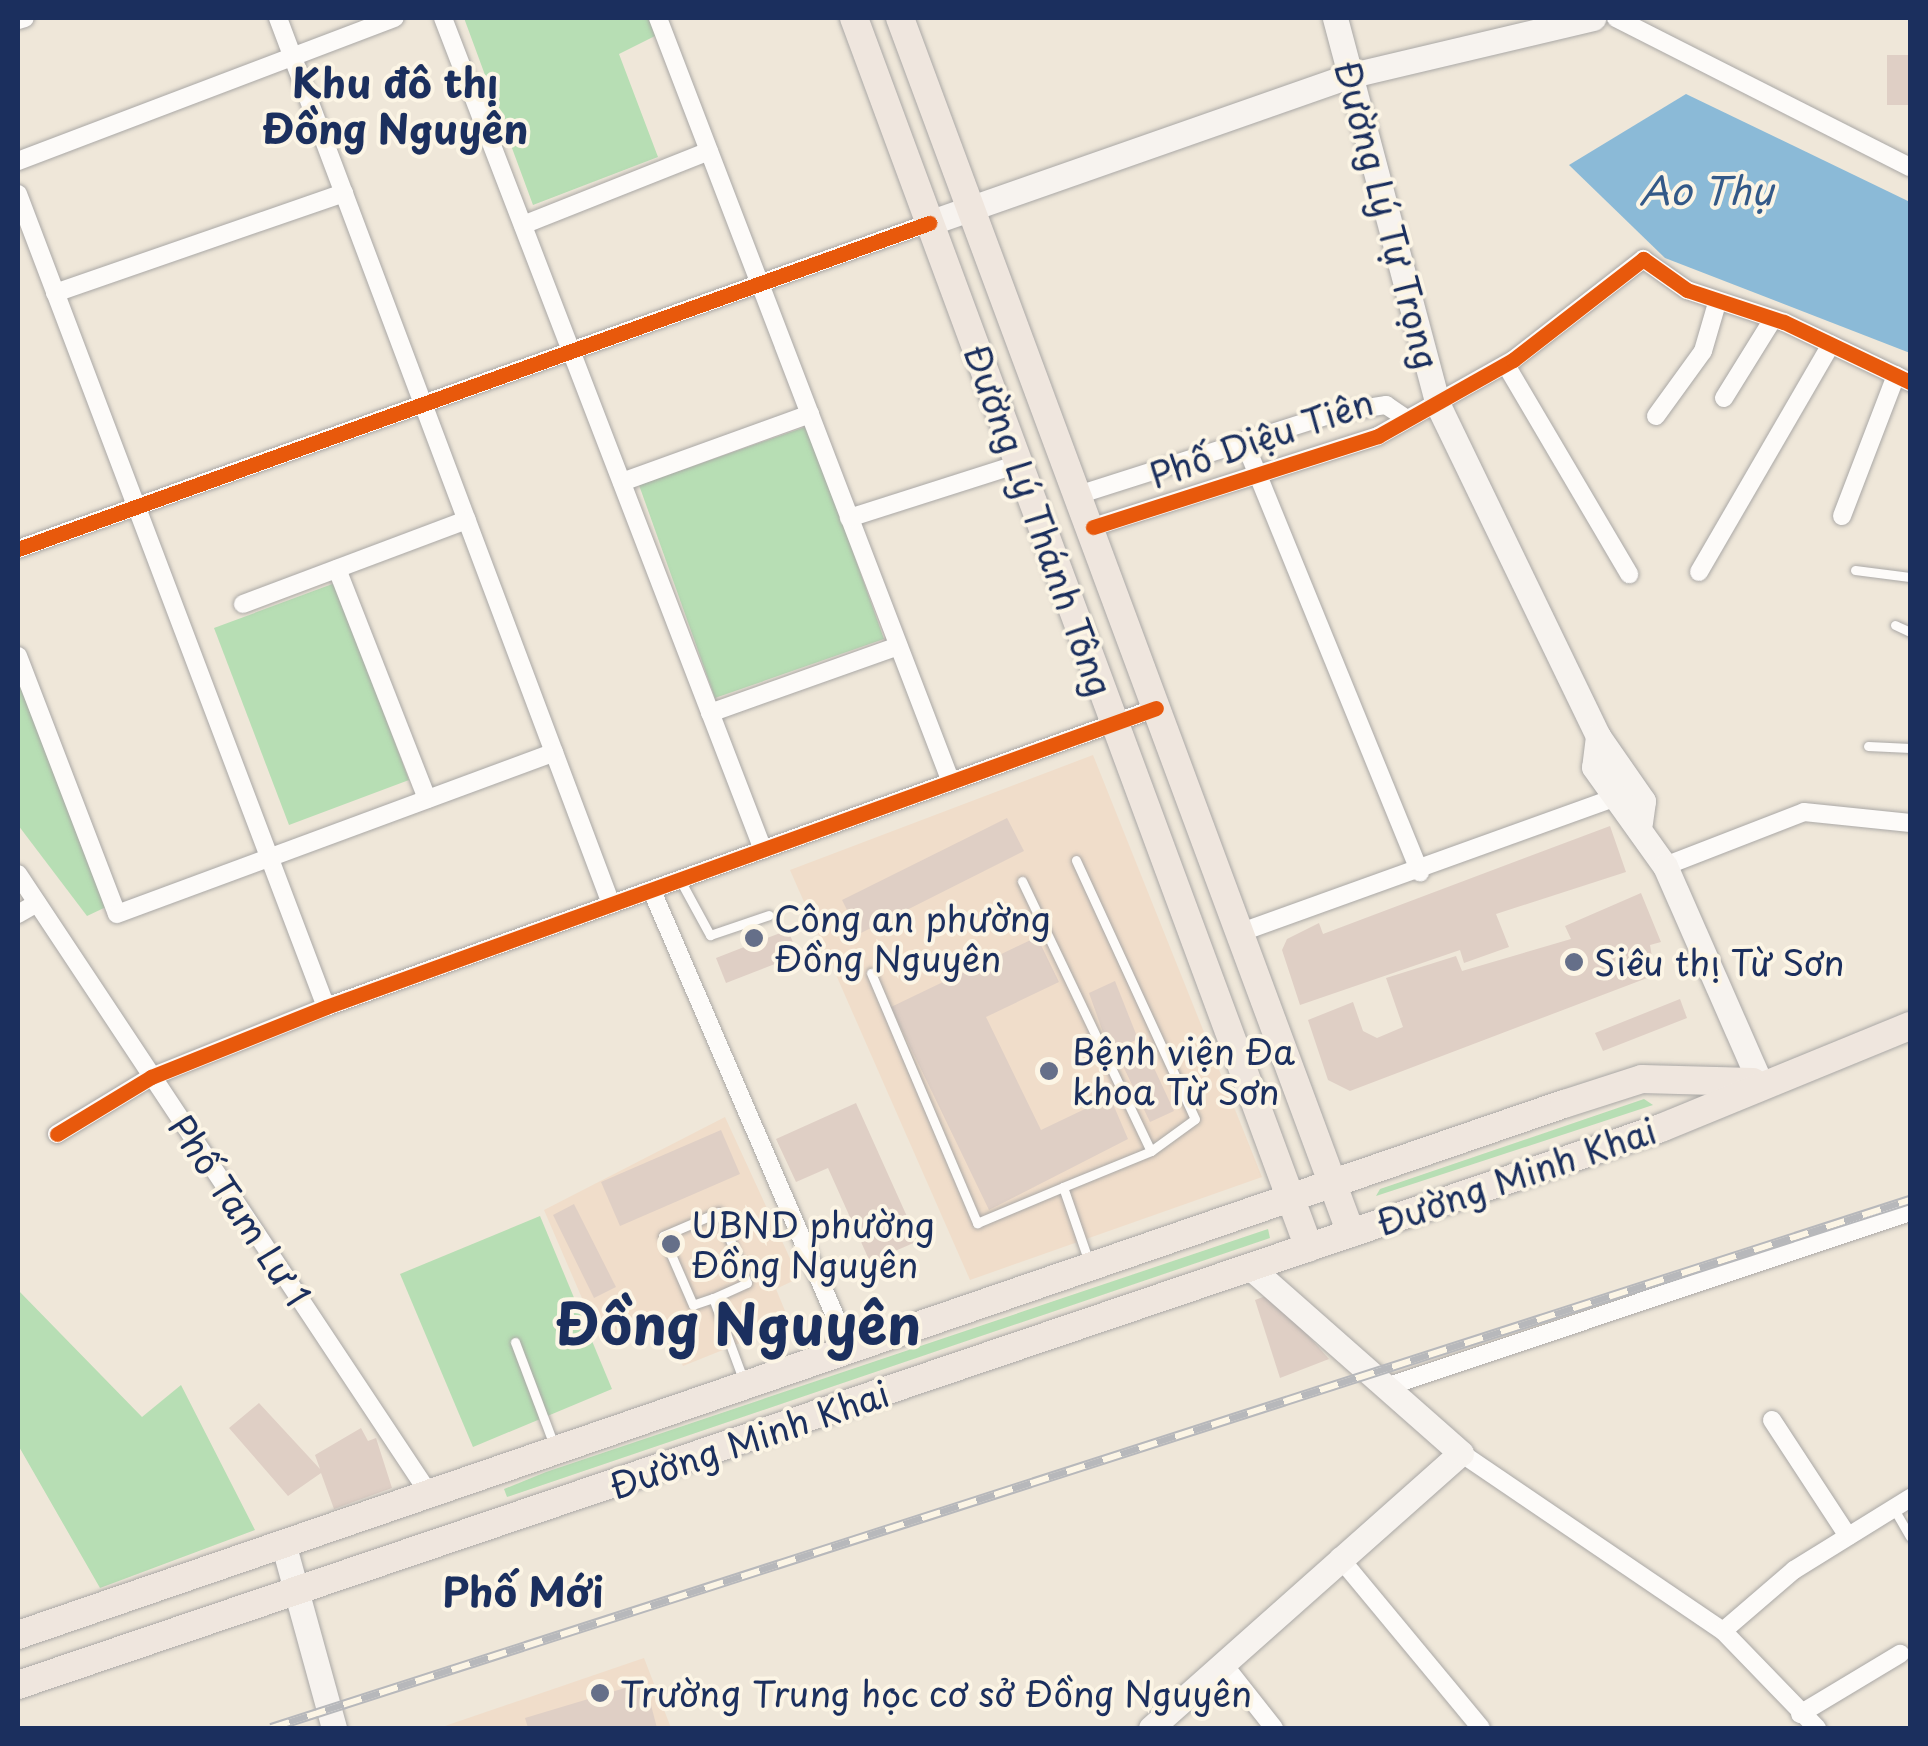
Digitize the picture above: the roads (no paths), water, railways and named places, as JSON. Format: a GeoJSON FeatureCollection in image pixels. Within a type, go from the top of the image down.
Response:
{"type":"FeatureCollection","features":[{"type":"Feature","properties":{"kind":"main road","name":"Đường Lý Thánh Tông"},"geometry":{"type":"LineString","coordinates":[[854,18],[1309,1248]]}},
{"type":"Feature","properties":{"kind":"main road","name":"Đường Lý Thánh Tông"},"geometry":{"type":"LineString","coordinates":[[900,18],[1081,494],[1351,1233]]}},
{"type":"Feature","properties":{"kind":"main road","name":"Đường Lý Tự Trọng"},"geometry":{"type":"LineString","coordinates":[[1335,18],[1438,405],[1598,736],[1643,801],[1640,824]]}},
{"type":"Feature","properties":{"kind":"main road"},"geometry":{"type":"LineString","coordinates":[[929,223],[1352,76],[1594,18]]}},
{"type":"Feature","properties":{"kind":"main road","name":"Đường Lý Tự Trọng"},"geometry":{"type":"LineString","coordinates":[[1598,736],[1594,767],[1610,798],[1640,824],[1665,866],[1760,1082]]}},
{"type":"Feature","properties":{"kind":"main road"},"geometry":{"type":"LineString","coordinates":[[1200,946],[1239,933]]}},
{"type":"Feature","properties":{"kind":"main road","name":"Đường Minh Khai"},"geometry":{"type":"LineString","coordinates":[[18,1685],[1661,1128],[1760,1082],[1910,1026]]}},
{"type":"Feature","properties":{"kind":"main road","name":"Đường Minh Khai"},"geometry":{"type":"LineString","coordinates":[[19,1630],[284,1550],[744,1382],[1091,1269],[1642,1079],[1760,1082]]}},
{"type":"Feature","properties":{"kind":"main road"},"geometry":{"type":"LineString","coordinates":[[1151,1728],[1226,1666],[1339,1557],[1462,1452],[1382,1388],[1251,1268]]}},
{"type":"Feature","properties":{"kind":"main road"},"geometry":{"type":"LineString","coordinates":[[284,1550],[334,1728]]}},
{"type":"Feature","properties":{"kind":"street"},"geometry":{"type":"LineString","coordinates":[[18,20],[26,18]]}},
{"type":"Feature","properties":{"kind":"street"},"geometry":{"type":"LineString","coordinates":[[278,18],[611,904]]}},
{"type":"Feature","properties":{"kind":"street"},"geometry":{"type":"LineString","coordinates":[[18,161],[294,60],[395,18]]}},
{"type":"Feature","properties":{"kind":"street"},"geometry":{"type":"LineString","coordinates":[[444,18],[763,850]]}},
{"type":"Feature","properties":{"kind":"street"},"geometry":{"type":"LineString","coordinates":[[658,18],[950,782]]}},
{"type":"Feature","properties":{"kind":"street"},"geometry":{"type":"LineString","coordinates":[[1616,18],[1910,167]]}},
{"type":"Feature","properties":{"kind":"street"},"geometry":{"type":"LineString","coordinates":[[523,225],[709,150]]}},
{"type":"Feature","properties":{"kind":"street"},"geometry":{"type":"LineString","coordinates":[[55,293],[344,193]]}},
{"type":"Feature","properties":{"kind":"street"},"geometry":{"type":"LineString","coordinates":[[18,194],[326,1007]]}},
{"type":"Feature","properties":{"kind":"street"},"geometry":{"type":"LineString","coordinates":[[18,549],[758,280],[929,223]]}},
{"type":"Feature","properties":{"kind":"street","name":"Phố Diệu Tiên"},"geometry":{"type":"LineString","coordinates":[[1093,527],[1255,472],[1378,436],[1506,365],[1643,259],[1717,302],[1773,319],[1903,378]]}},
{"type":"Feature","properties":{"kind":"street"},"geometry":{"type":"LineString","coordinates":[[1656,416],[1703,351],[1717,302]]}},
{"type":"Feature","properties":{"kind":"street"},"geometry":{"type":"LineString","coordinates":[[1724,398],[1773,319]]}},
{"type":"Feature","properties":{"kind":"street"},"geometry":{"type":"LineString","coordinates":[[1699,572],[1831,344]]}},
{"type":"Feature","properties":{"kind":"street"},"geometry":{"type":"LineString","coordinates":[[1506,365],[1629,574]]}},
{"type":"Feature","properties":{"kind":"street"},"geometry":{"type":"LineString","coordinates":[[1842,516],[1903,378]]}},
{"type":"Feature","properties":{"kind":"street","name":"Phố Diệu Tiên"},"geometry":{"type":"LineString","coordinates":[[1081,494],[1244,441],[1386,406],[1405,418]]}},
{"type":"Feature","properties":{"kind":"street"},"geometry":{"type":"LineString","coordinates":[[622,482],[810,414]]}},
{"type":"Feature","properties":{"kind":"street"},"geometry":{"type":"LineString","coordinates":[[1244,441],[1420,872]]}},
{"type":"Feature","properties":{"kind":"street"},"geometry":{"type":"LineString","coordinates":[[850,518],[1018,464]]}},
{"type":"Feature","properties":{"kind":"street"},"geometry":{"type":"LineString","coordinates":[[243,604],[467,520]]}},
{"type":"Feature","properties":{"kind":"street"},"geometry":{"type":"LineString","coordinates":[[338,569],[427,799]]}},
{"type":"Feature","properties":{"kind":"street"},"geometry":{"type":"LineString","coordinates":[[710,713],[898,646]]}},
{"type":"Feature","properties":{"kind":"street"},"geometry":{"type":"LineString","coordinates":[[18,656],[117,914],[554,752]]}},
{"type":"Feature","properties":{"kind":"street"},"geometry":{"type":"LineString","coordinates":[[57,1134],[152,1077],[326,1007],[1156,708]]}},
{"type":"Feature","properties":{"kind":"street"},"geometry":{"type":"LineString","coordinates":[[1239,933],[1420,872],[1610,798]]}},
{"type":"Feature","properties":{"kind":"street"},"geometry":{"type":"LineString","coordinates":[[1665,866],[1804,812],[1910,823]]}},
{"type":"Feature","properties":{"kind":"street","name":"Phố Tam Lư 1"},"geometry":{"type":"LineString","coordinates":[[18,874],[430,1495]]}},
{"type":"Feature","properties":{"kind":"street"},"geometry":{"type":"LineString","coordinates":[[652,890],[848,1347]]}},
{"type":"Feature","properties":{"kind":"street"},"geometry":{"type":"LineString","coordinates":[[18,914],[37,903]]}},
{"type":"Feature","properties":{"kind":"street"},"geometry":{"type":"LineString","coordinates":[[1382,1388],[1910,1212]]}},
{"type":"Feature","properties":{"kind":"street"},"geometry":{"type":"LineString","coordinates":[[1772,1420],[1848,1536]]}},
{"type":"Feature","properties":{"kind":"street"},"geometry":{"type":"LineString","coordinates":[[1462,1452],[1723,1632],[1816,1728]]}},
{"type":"Feature","properties":{"kind":"street"},"geometry":{"type":"LineString","coordinates":[[1723,1632],[1848,1536],[1910,1498]]}},
{"type":"Feature","properties":{"kind":"street"},"geometry":{"type":"LineString","coordinates":[[1339,1557],[1481,1728]]}},
{"type":"Feature","properties":{"kind":"street"},"geometry":{"type":"LineString","coordinates":[[1800,1714],[1900,1654]]}},
{"type":"Feature","properties":{"kind":"street"},"geometry":{"type":"LineString","coordinates":[[1226,1666],[1274,1728]]}},
{"type":"Feature","properties":{"kind":"lane"},"geometry":{"type":"LineString","coordinates":[[1854,570],[1910,577]]}},
{"type":"Feature","properties":{"kind":"lane"},"geometry":{"type":"LineString","coordinates":[[1895,626],[1910,632]]}},
{"type":"Feature","properties":{"kind":"lane"},"geometry":{"type":"LineString","coordinates":[[1868,746],[1910,748]]}},
{"type":"Feature","properties":{"kind":"lane"},"geometry":{"type":"LineString","coordinates":[[871,973],[976,1223],[1151,1151],[1195,1119],[1076,860]]}},
{"type":"Feature","properties":{"kind":"lane"},"geometry":{"type":"LineString","coordinates":[[680,880],[710,935],[769,916]]}},
{"type":"Feature","properties":{"kind":"lane"},"geometry":{"type":"LineString","coordinates":[[1022,881],[1151,1151]]}},
{"type":"Feature","properties":{"kind":"lane"},"geometry":{"type":"LineString","coordinates":[[1064,1187],[1091,1269]]}},
{"type":"Feature","properties":{"kind":"lane"},"geometry":{"type":"LineString","coordinates":[[719,1212],[747,1283],[713,1298],[693,1305],[663,1236],[719,1212]]}},
{"type":"Feature","properties":{"kind":"lane"},"geometry":{"type":"LineString","coordinates":[[713,1298],[744,1382]]}},
{"type":"Feature","properties":{"kind":"lane"},"geometry":{"type":"LineString","coordinates":[[515,1342],[556,1450]]}},
{"type":"Feature","properties":{"kind":"lane"},"geometry":{"type":"LineString","coordinates":[[1894,1508],[1910,1537]]}},
{"type":"Feature","properties":{"kind":"water","name":"Ao Thụ"},"geometry":{"type":"Polygon","coordinates":[[[1686,94],[1910,202],[1910,353],[1665,258],[1569,165],[1686,94]]]}},
{"type":"Feature","properties":{"kind":"railway"},"geometry":{"type":"LineString","coordinates":[[271,1728],[1910,1200]]}},
{"type":"Feature","properties":{"kind":"place","name":"Công an phường Đồng Nguyên"},"geometry":{"type":"Point","coordinates":[754,938]}},
{"type":"Feature","properties":{"kind":"place","name":"Siêu thị Từ Sơn"},"geometry":{"type":"Point","coordinates":[1574,962]}},
{"type":"Feature","properties":{"kind":"place","name":"Bệnh viện Đa khoa Từ Sơn"},"geometry":{"type":"Point","coordinates":[1049,1071]}},
{"type":"Feature","properties":{"kind":"place","name":"UBND phường Đồng Nguyên"},"geometry":{"type":"Point","coordinates":[671,1244]}},
{"type":"Feature","properties":{"kind":"place","name":"Trường Trung học cơ sở Đồng Nguyên"},"geometry":{"type":"Point","coordinates":[600,1693]}},
{"type":"Feature","properties":{"kind":"district","name":"Khu đô thị Đồng Nguyên"},"geometry":{"type":"Point","coordinates":[395,105]}},
{"type":"Feature","properties":{"kind":"district","name":"Đồng Nguyên"},"geometry":{"type":"Point","coordinates":[738,1323]}},
{"type":"Feature","properties":{"kind":"district","name":"Phố Mới"},"geometry":{"type":"Point","coordinates":[523,1591]}}]}
